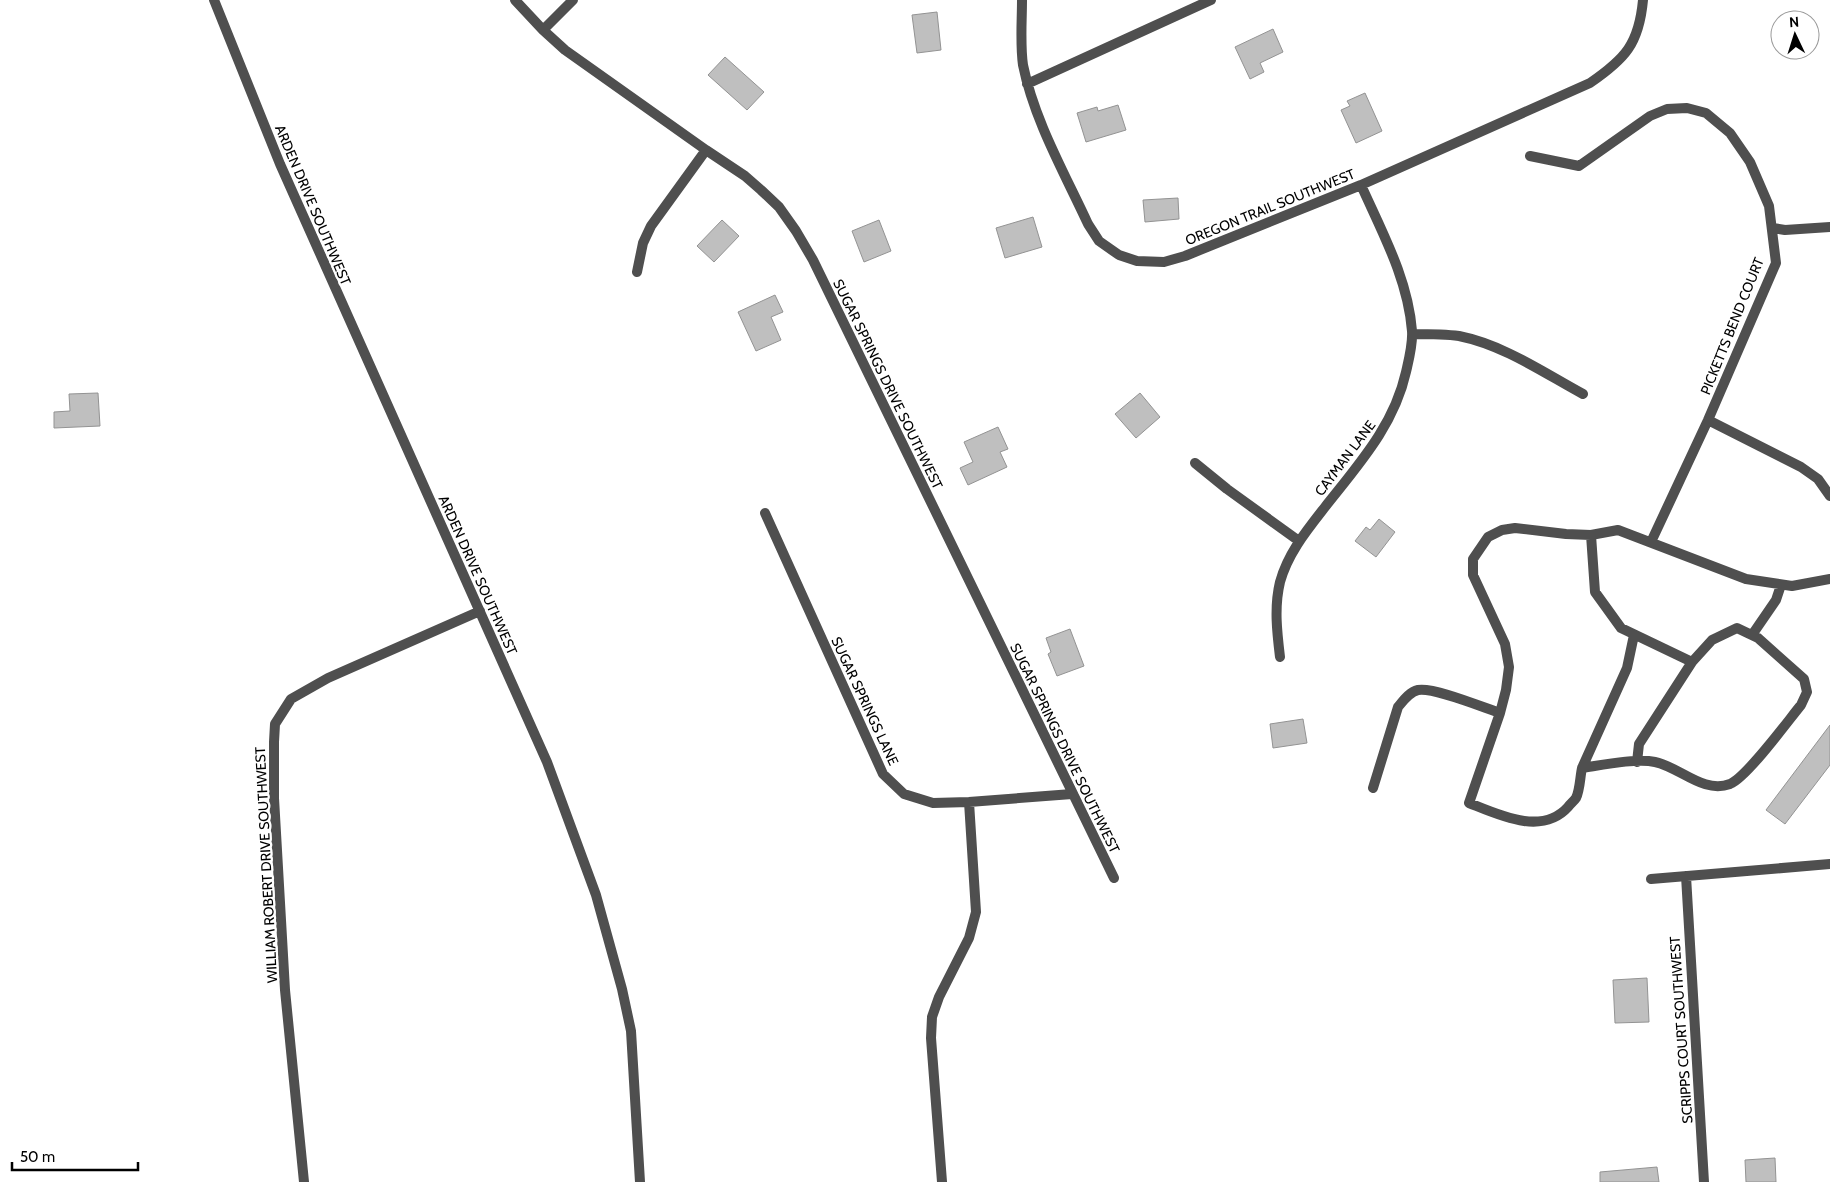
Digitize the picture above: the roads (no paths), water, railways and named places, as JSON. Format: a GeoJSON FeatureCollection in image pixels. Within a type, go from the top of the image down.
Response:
{"type":"FeatureCollection","features":[{"type":"Feature","properties":{"kind":"street","name":"ARDEN DRIVE SOUTHWEST"},"geometry":{"type":"LineString","coordinates":[[214,0],[280,164],[404,446],[547,762],[596,895],[622,989],[631,1031],[640,1182]]}},
{"type":"Feature","properties":{"kind":"street","name":"SUGAR SPRINGS DRIVE SOUTHWEST"},"geometry":{"type":"LineString","coordinates":[[516,0],[543,30],[566,50],[745,176],[779,207],[796,231],[813,260],[1114,878]]}},
{"type":"Feature","properties":{"kind":"street"},"geometry":{"type":"LineString","coordinates":[[543,30],[573,0]]}},
{"type":"Feature","properties":{"kind":"street","name":"OREGON TRAIL SOUTHWEST"},"geometry":{"type":"LineString","coordinates":[[1022,0],[1023,62],[1028,84],[1038,115],[1088,224],[1099,241],[1119,255],[1137,261],[1164,262],[1185,256],[1361,185],[1590,83],[1608,71],[1626,54],[1638,32],[1643,0]]}},
{"type":"Feature","properties":{"kind":"street"},"geometry":{"type":"LineString","coordinates":[[1028,84],[1212,0]]}},
{"type":"Feature","properties":{"kind":"street","name":"PICKETTS BEND COURT"},"geometry":{"type":"LineString","coordinates":[[1530,156],[1579,166],[1650,116],[1667,110],[1687,108],[1706,114],[1730,133],[1754,171],[1769,206],[1776,263],[1708,420],[1651,542]]}},
{"type":"Feature","properties":{"kind":"street"},"geometry":{"type":"LineString","coordinates":[[637,272],[644,243],[651,226],[706,150]]}},
{"type":"Feature","properties":{"kind":"street","name":"CAYMAN LANE"},"geometry":{"type":"LineString","coordinates":[[1280,657],[1276,620],[1280,582],[1299,541],[1372,448],[1386,427],[1404,382],[1413,334],[1410,310],[1402,277],[1361,185]]}},
{"type":"Feature","properties":{"kind":"street"},"geometry":{"type":"LineString","coordinates":[[1773,228],[1785,230],[1830,227]]}},
{"type":"Feature","properties":{"kind":"street"},"geometry":{"type":"LineString","coordinates":[[1413,334],[1458,336],[1485,343],[1508,353],[1583,394]]}},
{"type":"Feature","properties":{"kind":"street"},"geometry":{"type":"LineString","coordinates":[[1708,420],[1801,467],[1818,479],[1830,496]]}},
{"type":"Feature","properties":{"kind":"street"},"geometry":{"type":"LineString","coordinates":[[1195,463],[1227,489],[1299,541]]}},
{"type":"Feature","properties":{"kind":"street","name":"SUGAR SPRINGS LANE"},"geometry":{"type":"LineString","coordinates":[[765,513],[883,774],[904,794],[933,803],[1072,794]]}},
{"type":"Feature","properties":{"kind":"street"},"geometry":{"type":"LineString","coordinates":[[1634,635],[1627,668],[1582,768],[1576,798],[1561,814],[1547,820],[1531,822],[1516,819],[1469,803],[1500,713],[1509,667],[1505,644],[1473,575],[1473,559],[1488,537],[1502,530],[1515,528],[1591,535],[1618,530],[1746,579],[1792,586],[1830,579]]}},
{"type":"Feature","properties":{"kind":"street"},"geometry":{"type":"LineString","coordinates":[[1591,535],[1595,592],[1620,628],[1692,662]]}},
{"type":"Feature","properties":{"kind":"street"},"geometry":{"type":"LineString","coordinates":[[1752,636],[1776,600],[1781,584]]}},
{"type":"Feature","properties":{"kind":"street","name":"WILLIAM ROBERT DRIVE SOUTHWEST"},"geometry":{"type":"LineString","coordinates":[[304,1182],[284,981],[274,798],[275,724],[291,698],[328,678],[480,611]]}},
{"type":"Feature","properties":{"kind":"street"},"geometry":{"type":"LineString","coordinates":[[1582,768],[1655,762],[1702,783],[1717,787],[1731,784],[1744,774],[1802,705],[1807,692],[1804,679],[1758,638],[1737,628],[1712,640],[1692,662],[1639,744],[1637,762]]}},
{"type":"Feature","properties":{"kind":"street"},"geometry":{"type":"LineString","coordinates":[[1373,788],[1398,708],[1407,696],[1417,690],[1430,690],[1500,713]]}},
{"type":"Feature","properties":{"kind":"street"},"geometry":{"type":"LineString","coordinates":[[942,1182],[931,1038],[932,1017],[939,996],[969,938],[976,912],[969,802]]}},
{"type":"Feature","properties":{"kind":"street"},"geometry":{"type":"LineString","coordinates":[[1651,879],[1830,864]]}},
{"type":"Feature","properties":{"kind":"street","name":"SCRIPPS COURT SOUTHWEST"},"geometry":{"type":"LineString","coordinates":[[1686,876],[1704,1182]]}}]}
